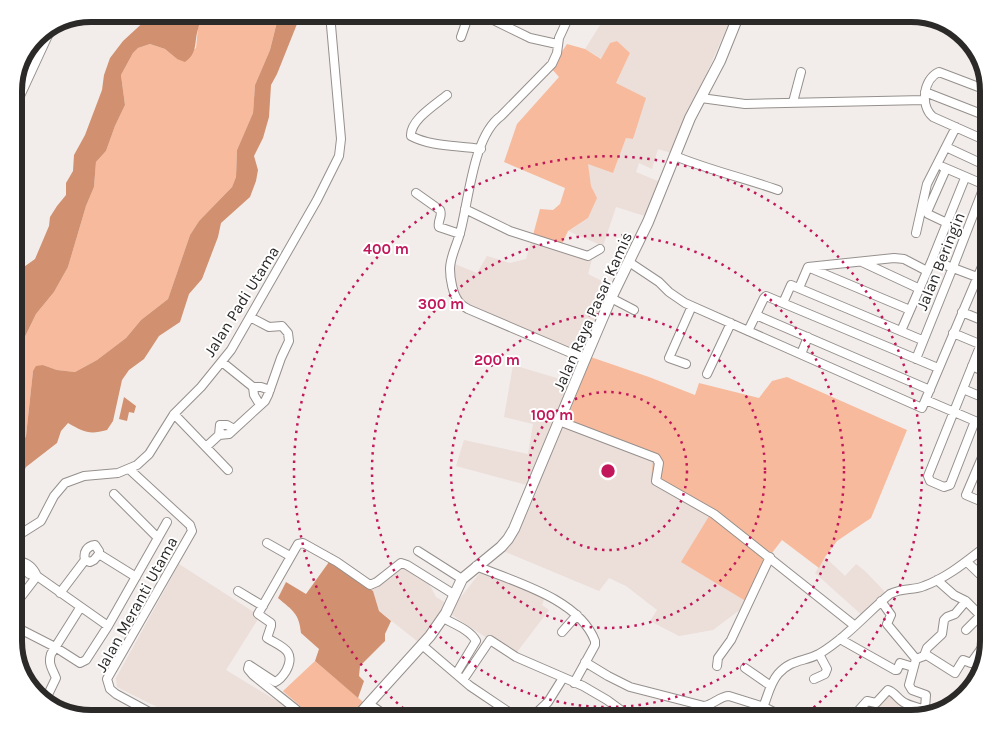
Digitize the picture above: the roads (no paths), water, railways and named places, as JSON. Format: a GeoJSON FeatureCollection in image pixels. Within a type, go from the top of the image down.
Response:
{"type":"FeatureCollection","features":[{"type":"Feature","properties":{"kind":"main road","name":"Jalan Raya Pasar Kamis"},"geometry":{"type":"LineString","coordinates":[[364,710],[422,646],[443,618],[462,579],[508,539],[514,529],[611,298],[648,222],[690,118],[720,61],[735,22]]}},
{"type":"Feature","properties":{"kind":"street","name":"Jalan Padi Utama"},"geometry":{"type":"LineString","coordinates":[[23,532],[41,521],[54,496],[65,483],[84,476],[109,475],[129,469],[149,454],[174,414],[222,362],[269,286],[317,200],[341,148],[339,104],[331,22]]}},
{"type":"Feature","properties":{"kind":"street"},"geometry":{"type":"LineString","coordinates":[[461,38],[466,22]]}},
{"type":"Feature","properties":{"kind":"street"},"geometry":{"type":"LineString","coordinates":[[497,22],[530,38],[557,44]]}},
{"type":"Feature","properties":{"kind":"street"},"geometry":{"type":"LineString","coordinates":[[565,22],[552,64],[491,124],[470,182],[460,234],[451,259],[450,269],[452,283],[459,302],[468,309],[585,359]]}},
{"type":"Feature","properties":{"kind":"street"},"geometry":{"type":"LineString","coordinates":[[23,89],[45,41]]}},
{"type":"Feature","properties":{"kind":"street"},"geometry":{"type":"LineString","coordinates":[[793,102],[800,72]]}},
{"type":"Feature","properties":{"kind":"street"},"geometry":{"type":"LineString","coordinates":[[980,87],[939,72],[934,75],[925,96],[926,110],[929,114],[980,138]]}},
{"type":"Feature","properties":{"kind":"street"},"geometry":{"type":"LineString","coordinates":[[446,95],[417,120],[410,136],[437,145],[481,149]]}},
{"type":"Feature","properties":{"kind":"street"},"geometry":{"type":"LineString","coordinates":[[701,98],[744,104],[925,96],[980,114]]}},
{"type":"Feature","properties":{"kind":"street"},"geometry":{"type":"LineString","coordinates":[[916,233],[927,184],[956,127]]}},
{"type":"Feature","properties":{"kind":"street"},"geometry":{"type":"LineString","coordinates":[[946,147],[980,163]]}},
{"type":"Feature","properties":{"kind":"street"},"geometry":{"type":"LineString","coordinates":[[675,156],[778,190]]}},
{"type":"Feature","properties":{"kind":"street"},"geometry":{"type":"LineString","coordinates":[[936,164],[980,183]]}},
{"type":"Feature","properties":{"kind":"street"},"geometry":{"type":"LineString","coordinates":[[946,169],[927,212],[947,223]]}},
{"type":"Feature","properties":{"kind":"street"},"geometry":{"type":"LineString","coordinates":[[901,331],[965,178]]}},
{"type":"Feature","properties":{"kind":"street"},"geometry":{"type":"LineString","coordinates":[[416,193],[440,210],[439,227],[460,234]]}},
{"type":"Feature","properties":{"kind":"street","name":"Jalan Beringin"},"geometry":{"type":"LineString","coordinates":[[916,359],[922,340],[954,268],[980,198]]}},
{"type":"Feature","properties":{"kind":"street"},"geometry":{"type":"LineString","coordinates":[[465,209],[510,231],[545,244],[588,256],[600,249]]}},
{"type":"Feature","properties":{"kind":"street"},"geometry":{"type":"LineString","coordinates":[[808,267],[899,258],[927,272]]}},
{"type":"Feature","properties":{"kind":"street"},"geometry":{"type":"LineString","coordinates":[[932,260],[977,277]]}},
{"type":"Feature","properties":{"kind":"street"},"geometry":{"type":"LineString","coordinates":[[629,262],[659,282],[675,297],[692,306],[922,408],[980,270]]}},
{"type":"Feature","properties":{"kind":"street"},"geometry":{"type":"LineString","coordinates":[[862,262],[920,289]]}},
{"type":"Feature","properties":{"kind":"street"},"geometry":{"type":"LineString","coordinates":[[799,288],[808,267]]}},
{"type":"Feature","properties":{"kind":"street"},"geometry":{"type":"LineString","coordinates":[[808,267],[910,310]]}},
{"type":"Feature","properties":{"kind":"street"},"geometry":{"type":"LineString","coordinates":[[783,303],[791,285],[922,340]]}},
{"type":"Feature","properties":{"kind":"street"},"geometry":{"type":"LineString","coordinates":[[748,331],[764,296],[938,368]]}},
{"type":"Feature","properties":{"kind":"street"},"geometry":{"type":"LineString","coordinates":[[611,298],[634,310]]}},
{"type":"Feature","properties":{"kind":"street"},"geometry":{"type":"LineString","coordinates":[[686,364],[669,358],[692,306]]}},
{"type":"Feature","properties":{"kind":"street"},"geometry":{"type":"LineString","coordinates":[[962,312],[980,319]]}},
{"type":"Feature","properties":{"kind":"street"},"geometry":{"type":"LineString","coordinates":[[756,314],[930,390]]}},
{"type":"Feature","properties":{"kind":"street"},"geometry":{"type":"LineString","coordinates":[[206,447],[219,435],[229,434],[265,401],[289,341],[289,337],[282,326],[269,327],[250,317]]}},
{"type":"Feature","properties":{"kind":"street"},"geometry":{"type":"LineString","coordinates":[[707,374],[731,323]]}},
{"type":"Feature","properties":{"kind":"street"},"geometry":{"type":"LineString","coordinates":[[953,332],[980,344]]}},
{"type":"Feature","properties":{"kind":"street"},"geometry":{"type":"LineString","coordinates":[[801,354],[808,337]]}},
{"type":"Feature","properties":{"kind":"street"},"geometry":{"type":"LineString","coordinates":[[975,421],[950,485],[946,487],[940,486],[930,481],[928,476],[980,346]]}},
{"type":"Feature","properties":{"kind":"street"},"geometry":{"type":"LineString","coordinates":[[222,362],[253,387],[270,390]]}},
{"type":"Feature","properties":{"kind":"street"},"geometry":{"type":"LineString","coordinates":[[972,366],[980,370]]}},
{"type":"Feature","properties":{"kind":"street"},"geometry":{"type":"LineString","coordinates":[[253,387],[254,394],[260,405]]}},
{"type":"Feature","properties":{"kind":"street"},"geometry":{"type":"LineString","coordinates":[[963,389],[980,396]]}},
{"type":"Feature","properties":{"kind":"street"},"geometry":{"type":"LineString","coordinates":[[926,400],[980,423]]}},
{"type":"Feature","properties":{"kind":"street"},"geometry":{"type":"LineString","coordinates":[[174,414],[228,470]]}},
{"type":"Feature","properties":{"kind":"street"},"geometry":{"type":"LineString","coordinates":[[559,421],[656,458],[659,463],[656,481],[714,514],[856,626]]}},
{"type":"Feature","properties":{"kind":"street"},"geometry":{"type":"LineString","coordinates":[[980,462],[966,495],[980,501]]}},
{"type":"Feature","properties":{"kind":"street","name":"Jalan Meranti Utama"},"geometry":{"type":"LineString","coordinates":[[129,469],[190,525],[192,531],[107,679],[110,689],[116,694],[145,710]]}},
{"type":"Feature","properties":{"kind":"street"},"geometry":{"type":"LineString","coordinates":[[114,494],[158,538]]}},
{"type":"Feature","properties":{"kind":"street"},"geometry":{"type":"LineString","coordinates":[[23,631],[80,662],[86,660],[108,626],[167,522]]}},
{"type":"Feature","properties":{"kind":"street"},"geometry":{"type":"LineString","coordinates":[[297,710],[248,671],[249,666],[274,682],[281,678],[288,665],[290,657],[288,652],[267,638],[271,625],[269,620],[258,614],[298,544],[301,543],[337,562],[370,585],[378,582],[398,564],[402,563],[455,595]]}},
{"type":"Feature","properties":{"kind":"street"},"geometry":{"type":"LineString","coordinates":[[267,544],[290,556]]}},
{"type":"Feature","properties":{"kind":"street"},"geometry":{"type":"LineString","coordinates":[[60,593],[85,560],[86,550],[90,546],[95,545],[98,548],[99,554],[136,577]]}},
{"type":"Feature","properties":{"kind":"street"},"geometry":{"type":"LineString","coordinates":[[418,551],[462,579]]}},
{"type":"Feature","properties":{"kind":"street"},"geometry":{"type":"LineString","coordinates":[[762,710],[770,686],[778,673],[793,662],[819,654],[856,626],[881,601],[898,590],[916,589],[936,580],[967,562],[980,551]]}},
{"type":"Feature","properties":{"kind":"street"},"geometry":{"type":"LineString","coordinates":[[85,560],[90,562],[99,554]]}},
{"type":"Feature","properties":{"kind":"street"},"geometry":{"type":"LineString","coordinates":[[717,666],[718,658],[731,640],[770,557]]}},
{"type":"Feature","properties":{"kind":"street"},"geometry":{"type":"LineString","coordinates":[[967,562],[980,574]]}},
{"type":"Feature","properties":{"kind":"street"},"geometry":{"type":"LineString","coordinates":[[476,566],[543,594],[577,615],[595,641],[574,683]]}},
{"type":"Feature","properties":{"kind":"street","name":"Jalan Meranti Utama"},"geometry":{"type":"LineString","coordinates":[[23,569],[37,576],[108,626]]}},
{"type":"Feature","properties":{"kind":"street"},"geometry":{"type":"LineString","coordinates":[[23,594],[37,576]]}},
{"type":"Feature","properties":{"kind":"street"},"geometry":{"type":"LineString","coordinates":[[936,580],[980,613]]}},
{"type":"Feature","properties":{"kind":"street"},"geometry":{"type":"LineString","coordinates":[[238,591],[262,606]]}},
{"type":"Feature","properties":{"kind":"street"},"geometry":{"type":"LineString","coordinates":[[881,601],[891,615],[887,624],[916,659]]}},
{"type":"Feature","properties":{"kind":"street"},"geometry":{"type":"LineString","coordinates":[[916,659],[922,657],[930,645],[942,634],[943,623],[946,618],[955,614],[966,601]]}},
{"type":"Feature","properties":{"kind":"street"},"geometry":{"type":"LineString","coordinates":[[48,695],[56,678],[49,660],[55,647],[80,608]]}},
{"type":"Feature","properties":{"kind":"street"},"geometry":{"type":"LineString","coordinates":[[562,632],[577,615]]}},
{"type":"Feature","properties":{"kind":"street"},"geometry":{"type":"LineString","coordinates":[[966,630],[980,615]]}},
{"type":"Feature","properties":{"kind":"street"},"geometry":{"type":"LineString","coordinates":[[443,618],[468,632],[476,641],[456,674]]}},
{"type":"Feature","properties":{"kind":"street"},"geometry":{"type":"LineString","coordinates":[[840,639],[895,670],[897,670],[900,663],[914,667]]}},
{"type":"Feature","properties":{"kind":"street"},"geometry":{"type":"LineString","coordinates":[[463,680],[490,640],[516,657],[583,686],[621,710]]}},
{"type":"Feature","properties":{"kind":"street"},"geometry":{"type":"LineString","coordinates":[[422,646],[463,680],[505,710]]}},
{"type":"Feature","properties":{"kind":"street"},"geometry":{"type":"LineString","coordinates":[[925,654],[955,673],[963,660],[971,664],[980,651]]}},
{"type":"Feature","properties":{"kind":"street"},"geometry":{"type":"LineString","coordinates":[[814,679],[825,674],[827,669],[819,654]]}},
{"type":"Feature","properties":{"kind":"street"},"geometry":{"type":"LineString","coordinates":[[859,710],[868,701],[876,703],[888,690],[892,691],[902,702],[925,708],[926,695],[910,687],[916,659]]}},
{"type":"Feature","properties":{"kind":"street"},"geometry":{"type":"LineString","coordinates":[[585,662],[630,687],[667,698],[704,706],[726,695],[770,710]]}},
{"type":"Feature","properties":{"kind":"street"},"geometry":{"type":"LineString","coordinates":[[745,668],[770,686]]}},
{"type":"Feature","properties":{"kind":"street"},"geometry":{"type":"LineString","coordinates":[[540,710],[548,702],[563,678]]}},
{"type":"Feature","properties":{"kind":"street"},"geometry":{"type":"LineString","coordinates":[[369,704],[378,710]]}}]}
